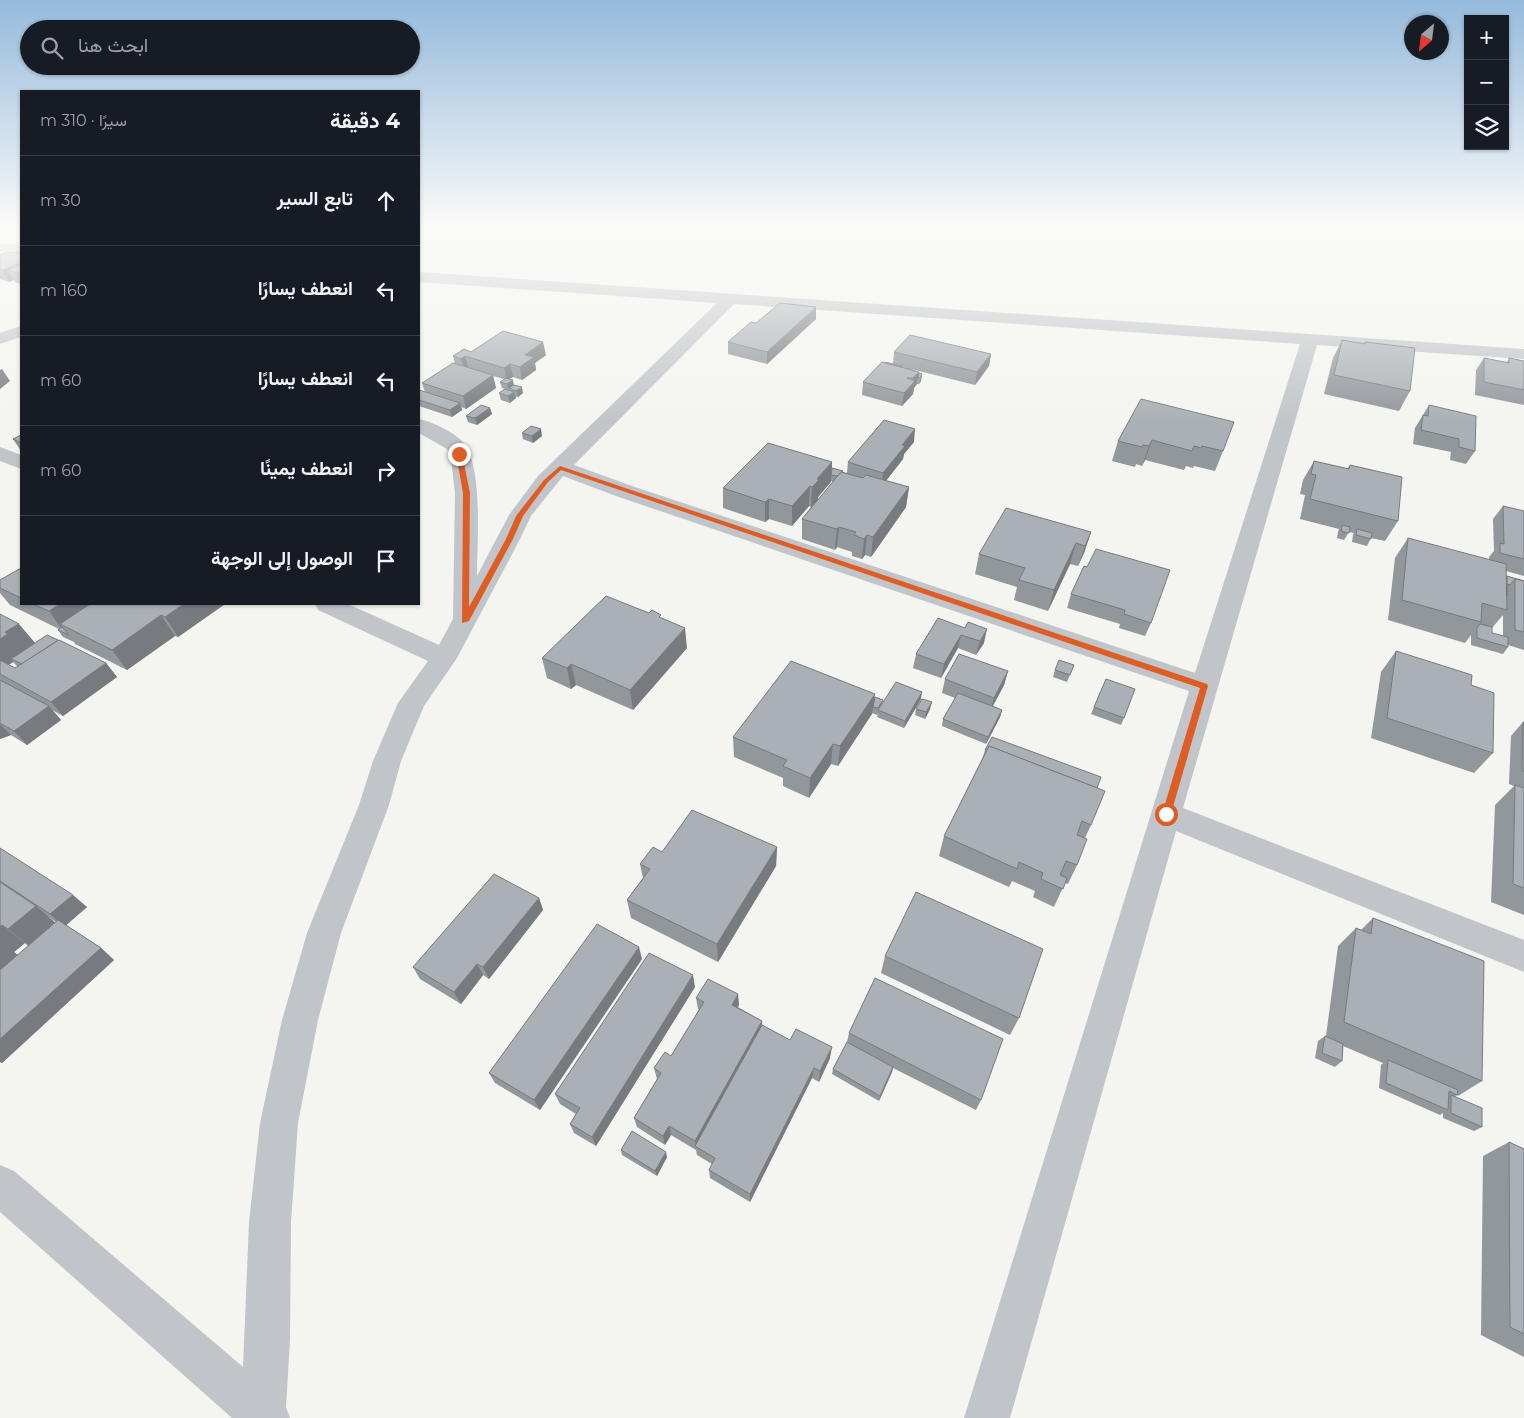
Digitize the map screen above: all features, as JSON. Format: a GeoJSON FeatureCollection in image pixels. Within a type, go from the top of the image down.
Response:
{"type":"FeatureCollection","features":[{"type":"Feature","properties":{"kind":"street"},"geometry":{"type":"LineString","coordinates":[[619,291],[1524,354]]}},
{"type":"Feature","properties":{"kind":"street"},"geometry":{"type":"LineString","coordinates":[[265,1416],[270,1222],[279,1123],[300,1020],[324,932],[374,805],[387,761],[412,703],[444,658],[510,539],[520,516],[546,481],[730,299]]}},
{"type":"Feature","properties":{"kind":"street"},"geometry":{"type":"LineString","coordinates":[[0,339],[20,331]]}},
{"type":"Feature","properties":{"kind":"street"},"geometry":{"type":"LineString","coordinates":[[987,1418],[1204,686],[1310,339]]}},
{"type":"Feature","properties":{"kind":"street"},"geometry":{"type":"LineString","coordinates":[[420,426],[453,443],[457,448],[460,459],[466,493],[465,621]]}},
{"type":"Feature","properties":{"kind":"street"},"geometry":{"type":"LineString","coordinates":[[0,453],[20,463]]}},
{"type":"Feature","properties":{"kind":"street"},"geometry":{"type":"LineString","coordinates":[[560,467],[616,488],[1204,686]]}},
{"type":"Feature","properties":{"kind":"street"},"geometry":{"type":"LineString","coordinates":[[329,605],[444,658]]}},
{"type":"Feature","properties":{"kind":"street"},"geometry":{"type":"LineString","coordinates":[[1166,814],[1524,956]]}},
{"type":"Feature","properties":{"kind":"street"},"geometry":{"type":"LineString","coordinates":[[0,1185],[265,1416]]}},
{"type":"Feature","properties":{"kind":"building"},"geometry":{"type":"Polygon","coordinates":[[[780,303],[816,307],[767,352],[728,342],[751,322],[756,323],[780,303]]]}},
{"type":"Feature","properties":{"kind":"building"},"geometry":{"type":"Polygon","coordinates":[[[503,331],[543,342],[525,355],[534,357],[520,367],[510,364],[504,368],[465,356],[461,359],[453,356],[464,349],[471,352],[503,331]]]}},
{"type":"Feature","properties":{"kind":"building"},"geometry":{"type":"Polygon","coordinates":[[[910,335],[991,354],[977,372],[894,352],[910,335]]]}},
{"type":"Feature","properties":{"kind":"building"},"geometry":{"type":"Polygon","coordinates":[[[1342,340],[1415,348],[1410,391],[1334,375],[1342,340]]]}},
{"type":"Feature","properties":{"kind":"building"},"geometry":{"type":"Polygon","coordinates":[[[1484,358],[1509,363],[1509,358],[1524,361],[1524,390],[1484,382],[1484,358]]]}},
{"type":"Feature","properties":{"kind":"building"},"geometry":{"type":"Polygon","coordinates":[[[882,362],[919,372],[913,378],[907,378],[915,381],[904,393],[863,382],[882,362]]]}},
{"type":"Feature","properties":{"kind":"building"},"geometry":{"type":"Polygon","coordinates":[[[885,362],[902,366],[901,367],[885,362]]]}},
{"type":"Feature","properties":{"kind":"building"},"geometry":{"type":"Polygon","coordinates":[[[453,363],[493,375],[463,396],[422,383],[453,363]]]}},
{"type":"Feature","properties":{"kind":"building"},"geometry":{"type":"Polygon","coordinates":[[[506,378],[513,380],[507,384],[500,382],[506,378]]]}},
{"type":"Feature","properties":{"kind":"building"},"geometry":{"type":"Polygon","coordinates":[[[514,385],[522,387],[516,391],[509,388],[514,385]]]}},
{"type":"Feature","properties":{"kind":"building"},"geometry":{"type":"Polygon","coordinates":[[[505,389],[514,392],[508,396],[499,393],[505,389]]]}},
{"type":"Feature","properties":{"kind":"building"},"geometry":{"type":"Polygon","coordinates":[[[420,390],[460,403],[450,410],[420,400],[420,390]]]}},
{"type":"Feature","properties":{"kind":"building"},"geometry":{"type":"Polygon","coordinates":[[[1141,399],[1234,422],[1223,451],[1194,446],[1192,451],[1152,440],[1149,446],[1143,445],[1142,447],[1118,441],[1141,399]]]}},
{"type":"Feature","properties":{"kind":"building"},"geometry":{"type":"Polygon","coordinates":[[[481,405],[490,408],[475,418],[466,416],[481,405]]]}},
{"type":"Feature","properties":{"kind":"building"},"geometry":{"type":"Polygon","coordinates":[[[1429,405],[1476,416],[1475,451],[1459,447],[1459,439],[1421,430],[1423,415],[1428,416],[1429,405]]]}},
{"type":"Feature","properties":{"kind":"building"},"geometry":{"type":"Polygon","coordinates":[[[884,420],[915,429],[902,445],[905,446],[883,473],[848,462],[884,420]]]}},
{"type":"Feature","properties":{"kind":"building"},"geometry":{"type":"Polygon","coordinates":[[[531,426],[541,429],[532,436],[522,433],[531,426]]]}},
{"type":"Feature","properties":{"kind":"building"},"geometry":{"type":"Polygon","coordinates":[[[20,436],[20,442],[13,439],[20,436]]]}},
{"type":"Feature","properties":{"kind":"building"},"geometry":{"type":"Polygon","coordinates":[[[768,443],[832,462],[817,479],[819,480],[812,487],[810,486],[792,506],[769,499],[765,502],[723,488],[768,443]]]}},
{"type":"Feature","properties":{"kind":"building"},"geometry":{"type":"Polygon","coordinates":[[[1314,461],[1349,469],[1350,465],[1402,477],[1398,521],[1310,499],[1316,475],[1311,474],[1314,461]]]}},
{"type":"Feature","properties":{"kind":"building"},"geometry":{"type":"Polygon","coordinates":[[[832,468],[843,471],[837,476],[831,475],[832,468]]]}},
{"type":"Feature","properties":{"kind":"building"},"geometry":{"type":"Polygon","coordinates":[[[841,472],[863,478],[866,475],[909,487],[873,537],[867,535],[864,539],[854,535],[856,532],[839,527],[837,529],[802,519],[841,472]]]}},
{"type":"Feature","properties":{"kind":"building"},"geometry":{"type":"Polygon","coordinates":[[[1503,506],[1524,511],[1524,559],[1500,553],[1500,543],[1504,544],[1503,506]]]}},
{"type":"Feature","properties":{"kind":"building"},"geometry":{"type":"Polygon","coordinates":[[[1006,508],[1091,532],[1085,546],[1076,543],[1054,590],[1019,580],[1025,568],[979,554],[1006,508]]]}},
{"type":"Feature","properties":{"kind":"building"},"geometry":{"type":"Polygon","coordinates":[[[1342,525],[1350,527],[1349,533],[1341,531],[1342,525]]]}},
{"type":"Feature","properties":{"kind":"building"},"geometry":{"type":"Polygon","coordinates":[[[1357,529],[1372,533],[1371,539],[1356,535],[1357,529]]]}},
{"type":"Feature","properties":{"kind":"building"},"geometry":{"type":"Polygon","coordinates":[[[1408,538],[1506,564],[1507,610],[1482,603],[1481,622],[1402,600],[1408,538]]]}},
{"type":"Feature","properties":{"kind":"building"},"geometry":{"type":"Polygon","coordinates":[[[1096,549],[1170,570],[1151,623],[1124,614],[1125,610],[1071,594],[1084,566],[1087,567],[1096,549]]]}},
{"type":"Feature","properties":{"kind":"building"},"geometry":{"type":"Polygon","coordinates":[[[20,569],[20,598],[0,588],[0,580],[20,569]]]}},
{"type":"Feature","properties":{"kind":"building"},"geometry":{"type":"Polygon","coordinates":[[[1507,576],[1524,581],[1515,579],[1510,585],[1507,584],[1507,576]]]}},
{"type":"Feature","properties":{"kind":"building"},"geometry":{"type":"Polygon","coordinates":[[[1515,579],[1524,581],[1524,632],[1515,630],[1515,579]]]}},
{"type":"Feature","properties":{"kind":"building"},"geometry":{"type":"Polygon","coordinates":[[[606,596],[649,613],[652,610],[661,615],[659,617],[685,628],[630,690],[571,664],[567,668],[542,658],[606,596]]]}},
{"type":"Feature","properties":{"kind":"building"},"geometry":{"type":"Polygon","coordinates":[[[35,605],[58,605],[49,611],[35,605]]]}},
{"type":"Feature","properties":{"kind":"building"},"geometry":{"type":"Polygon","coordinates":[[[88,605],[183,605],[165,617],[161,615],[112,650],[60,624],[88,605]]]}},
{"type":"Feature","properties":{"kind":"building"},"geometry":{"type":"Polygon","coordinates":[[[0,614],[19,624],[5,632],[8,634],[0,639],[0,614]]]}},
{"type":"Feature","properties":{"kind":"building"},"geometry":{"type":"Polygon","coordinates":[[[938,618],[965,628],[968,622],[987,629],[980,641],[961,635],[944,664],[916,654],[938,618]]]}},
{"type":"Feature","properties":{"kind":"building"},"geometry":{"type":"Polygon","coordinates":[[[1480,624],[1492,627],[1492,633],[1508,637],[1508,647],[1477,638],[1477,628],[1480,624]]]}},
{"type":"Feature","properties":{"kind":"building"},"geometry":{"type":"Polygon","coordinates":[[[62,627],[69,635],[58,630],[62,627]]]}},
{"type":"Feature","properties":{"kind":"building"},"geometry":{"type":"Polygon","coordinates":[[[47,635],[58,640],[22,664],[11,659],[47,635]]]}},
{"type":"Feature","properties":{"kind":"building"},"geometry":{"type":"Polygon","coordinates":[[[59,640],[106,663],[51,702],[0,674],[0,660],[15,668],[59,640]]]}},
{"type":"Feature","properties":{"kind":"building"},"geometry":{"type":"Polygon","coordinates":[[[1396,651],[1472,675],[1471,685],[1494,693],[1493,753],[1387,718],[1396,651]]]}},
{"type":"Feature","properties":{"kind":"building"},"geometry":{"type":"Polygon","coordinates":[[[959,654],[1008,671],[994,698],[945,679],[959,654]]]}},
{"type":"Feature","properties":{"kind":"building"},"geometry":{"type":"Polygon","coordinates":[[[1059,660],[1074,665],[1070,675],[1055,670],[1059,660]]]}},
{"type":"Feature","properties":{"kind":"building"},"geometry":{"type":"Polygon","coordinates":[[[791,661],[875,694],[840,746],[833,744],[810,778],[783,766],[787,760],[733,737],[791,661]]]}},
{"type":"Feature","properties":{"kind":"building"},"geometry":{"type":"Polygon","coordinates":[[[1106,679],[1135,689],[1124,718],[1094,707],[1106,679]]]}},
{"type":"Feature","properties":{"kind":"building"},"geometry":{"type":"Polygon","coordinates":[[[0,680],[49,706],[14,731],[0,723],[0,680]]]}},
{"type":"Feature","properties":{"kind":"building"},"geometry":{"type":"Polygon","coordinates":[[[896,682],[922,692],[905,721],[878,710],[896,682]]]}},
{"type":"Feature","properties":{"kind":"building"},"geometry":{"type":"Polygon","coordinates":[[[958,693],[1002,710],[988,737],[943,719],[958,693]]]}},
{"type":"Feature","properties":{"kind":"building"},"geometry":{"type":"Polygon","coordinates":[[[875,697],[883,700],[878,708],[873,707],[875,697]]]}},
{"type":"Feature","properties":{"kind":"building"},"geometry":{"type":"Polygon","coordinates":[[[922,699],[932,702],[926,712],[916,709],[922,699]]]}},
{"type":"Feature","properties":{"kind":"building"},"geometry":{"type":"Polygon","coordinates":[[[1523,722],[1524,771],[1522,771],[1523,722]]]}},
{"type":"Feature","properties":{"kind":"building"},"geometry":{"type":"Polygon","coordinates":[[[992,737],[1101,777],[1097,788],[989,746],[985,750],[992,737]]]}},
{"type":"Feature","properties":{"kind":"building"},"geometry":{"type":"Polygon","coordinates":[[[989,746],[1105,791],[1091,825],[1082,821],[1077,835],[1087,839],[1077,865],[1066,861],[1060,875],[1067,878],[1063,889],[1041,879],[1043,873],[1019,862],[1017,869],[944,836],[989,746]]]}},
{"type":"Feature","properties":{"kind":"building"},"geometry":{"type":"Polygon","coordinates":[[[1515,785],[1524,788],[1524,888],[1513,884],[1515,785]]]}},
{"type":"Feature","properties":{"kind":"building"},"geometry":{"type":"Polygon","coordinates":[[[692,810],[777,847],[717,944],[627,900],[650,869],[640,864],[653,847],[662,852],[692,810]]]}},
{"type":"Feature","properties":{"kind":"building"},"geometry":{"type":"Polygon","coordinates":[[[0,848],[73,895],[50,914],[0,881],[0,848]]]}},
{"type":"Feature","properties":{"kind":"building"},"geometry":{"type":"Polygon","coordinates":[[[494,874],[539,898],[483,967],[477,964],[454,992],[413,967],[494,874]]]}},
{"type":"Feature","properties":{"kind":"building"},"geometry":{"type":"Polygon","coordinates":[[[0,882],[36,906],[8,929],[2,925],[0,927],[0,882]]]}},
{"type":"Feature","properties":{"kind":"building"},"geometry":{"type":"Polygon","coordinates":[[[916,892],[1043,949],[1019,1018],[885,956],[916,892]]]}},
{"type":"Feature","properties":{"kind":"building"},"geometry":{"type":"Polygon","coordinates":[[[1373,918],[1484,961],[1482,1081],[1344,1022],[1356,928],[1371,934],[1373,918]]]}},
{"type":"Feature","properties":{"kind":"building"},"geometry":{"type":"Polygon","coordinates":[[[58,920],[101,948],[0,1039],[0,970],[58,920]]]}},
{"type":"Feature","properties":{"kind":"building"},"geometry":{"type":"Polygon","coordinates":[[[597,924],[639,947],[534,1100],[489,1073],[597,924]]]}},
{"type":"Feature","properties":{"kind":"building"},"geometry":{"type":"Polygon","coordinates":[[[649,953],[693,975],[592,1137],[570,1124],[580,1108],[555,1094],[649,953]]]}},
{"type":"Feature","properties":{"kind":"building"},"geometry":{"type":"Polygon","coordinates":[[[875,978],[1003,1039],[981,1100],[849,1033],[875,978]]]}},
{"type":"Feature","properties":{"kind":"building"},"geometry":{"type":"Polygon","coordinates":[[[708,979],[738,994],[732,1005],[762,1021],[695,1141],[669,1126],[663,1136],[634,1118],[661,1073],[654,1068],[665,1052],[671,1056],[704,1002],[696,998],[708,979]]]}},
{"type":"Feature","properties":{"kind":"building"},"geometry":{"type":"Polygon","coordinates":[[[762,1025],[790,1040],[796,1029],[832,1047],[820,1071],[814,1068],[750,1194],[709,1170],[715,1158],[695,1146],[762,1025]]]}},
{"type":"Feature","properties":{"kind":"building"},"geometry":{"type":"Polygon","coordinates":[[[1325,1036],[1343,1044],[1342,1061],[1322,1053],[1325,1036]]]}},
{"type":"Feature","properties":{"kind":"building"},"geometry":{"type":"Polygon","coordinates":[[[847,1042],[893,1067],[880,1096],[833,1069],[847,1042]]]}},
{"type":"Feature","properties":{"kind":"building"},"geometry":{"type":"Polygon","coordinates":[[[1388,1060],[1458,1090],[1457,1095],[1449,1091],[1448,1110],[1386,1083],[1388,1060]]]}},
{"type":"Feature","properties":{"kind":"building"},"geometry":{"type":"Polygon","coordinates":[[[1451,1095],[1482,1108],[1482,1127],[1451,1113],[1451,1095]]]}},
{"type":"Feature","properties":{"kind":"building"},"geometry":{"type":"Polygon","coordinates":[[[632,1131],[666,1152],[655,1171],[621,1150],[632,1131]]]}},
{"type":"Feature","properties":{"kind":"building"},"geometry":{"type":"Polygon","coordinates":[[[1509,1142],[1524,1149],[1524,1334],[1510,1327],[1509,1142]]]}},
{"type":"Feature","properties":{"kind":"route"},"geometry":{"type":"LineString","coordinates":[[459,454],[466,493],[465,621],[510,539],[520,516],[546,481],[560,467],[624,491],[828,558],[1204,686],[1166,814]]}}]}
